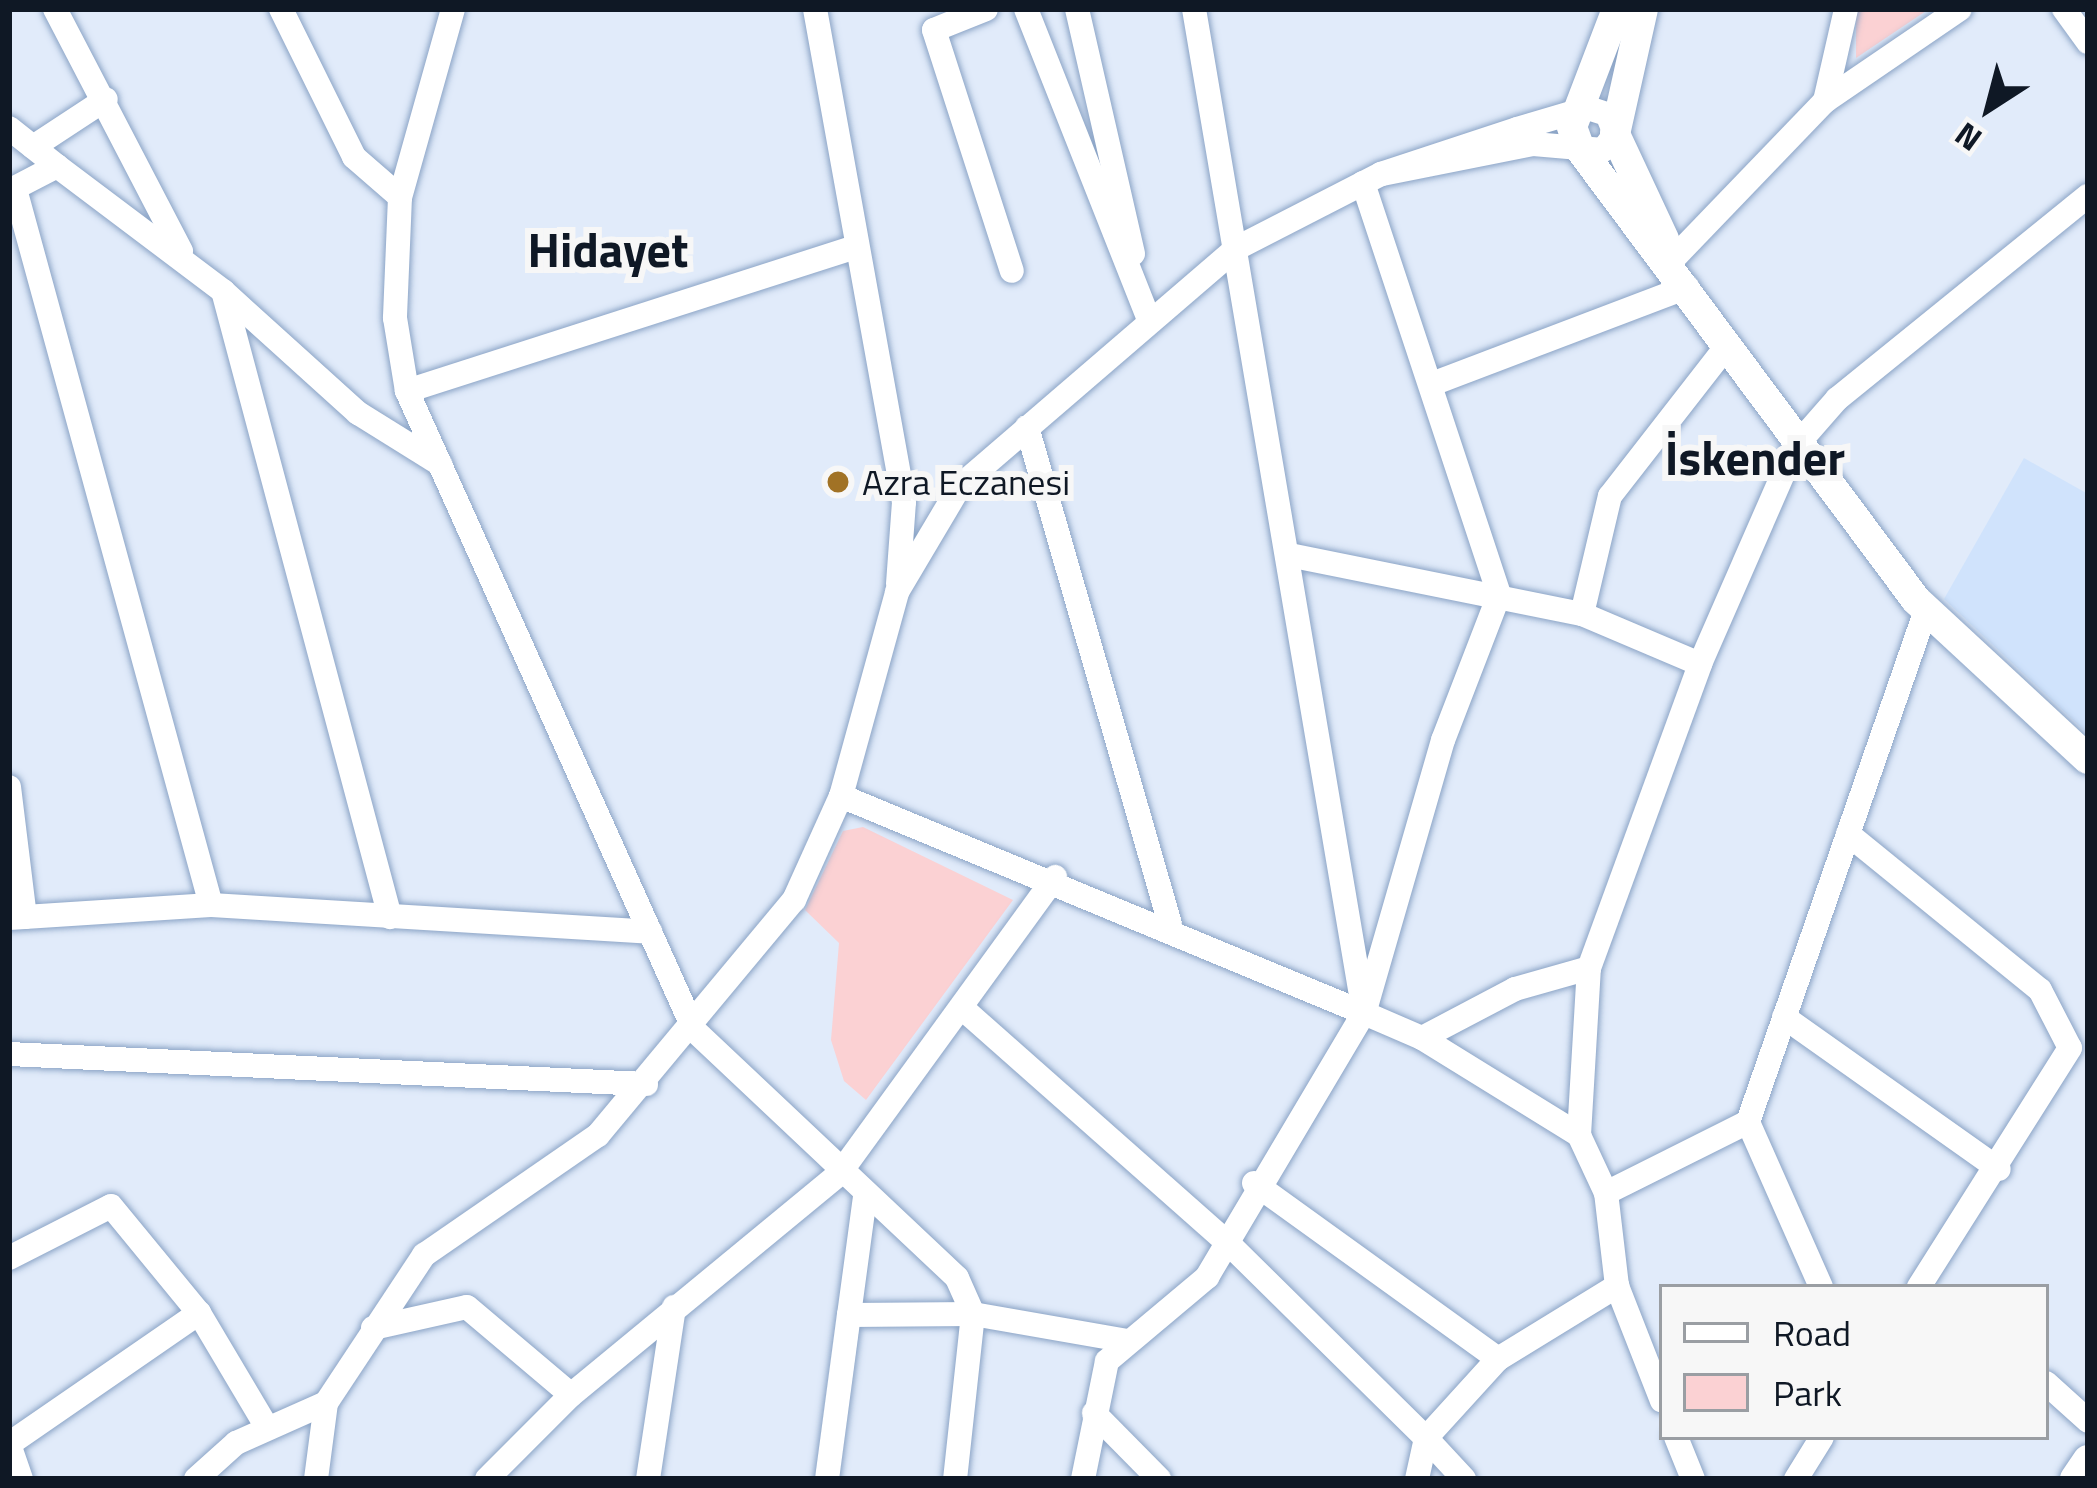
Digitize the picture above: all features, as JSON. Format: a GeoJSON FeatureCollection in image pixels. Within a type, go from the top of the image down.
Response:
{"type":"FeatureCollection","features":[{"type":"Feature","properties":{"kind":"main road"},"geometry":{"type":"LineString","coordinates":[[1617,9],[1588,108],[1572,127],[1580,149],[1687,287],[1795,447],[1926,610],[2088,759]]}},
{"type":"Feature","properties":{"kind":"main road"},"geometry":{"type":"LineString","coordinates":[[1643,9],[1615,134],[1687,287]]}},
{"type":"Feature","properties":{"kind":"main road"},"geometry":{"type":"LineString","coordinates":[[2075,1479],[2088,1460]]}},
{"type":"Feature","properties":{"kind":"street"},"geometry":{"type":"LineString","coordinates":[[55,9],[106,99],[184,259]]}},
{"type":"Feature","properties":{"kind":"street"},"geometry":{"type":"LineString","coordinates":[[281,9],[354,157],[400,197]]}},
{"type":"Feature","properties":{"kind":"street"},"geometry":{"type":"LineString","coordinates":[[453,9],[400,197],[395,318],[407,391],[694,1030],[865,1197],[957,1278],[973,1314],[955,1479]]}},
{"type":"Feature","properties":{"kind":"street"},"geometry":{"type":"LineString","coordinates":[[316,1479],[326,1403],[424,1255],[598,1135],[646,1084],[794,900],[842,796],[897,592],[904,502],[853,248],[815,9]]}},
{"type":"Feature","properties":{"kind":"street"},"geometry":{"type":"LineString","coordinates":[[986,9],[934,30],[1012,271]]}},
{"type":"Feature","properties":{"kind":"street"},"geometry":{"type":"LineString","coordinates":[[1026,9],[1147,315]]}},
{"type":"Feature","properties":{"kind":"street"},"geometry":{"type":"LineString","coordinates":[[1077,9],[1147,315]]}},
{"type":"Feature","properties":{"kind":"street"},"geometry":{"type":"LineString","coordinates":[[1194,9],[1364,1013]]}},
{"type":"Feature","properties":{"kind":"street"},"geometry":{"type":"LineString","coordinates":[[1825,101],[1846,9]]}},
{"type":"Feature","properties":{"kind":"street"},"geometry":{"type":"LineString","coordinates":[[1672,259],[1825,101],[1960,9]]}},
{"type":"Feature","properties":{"kind":"street"},"geometry":{"type":"LineString","coordinates":[[2064,9],[2088,42]]}},
{"type":"Feature","properties":{"kind":"street"},"geometry":{"type":"LineString","coordinates":[[33,147],[106,99]]}},
{"type":"Feature","properties":{"kind":"street"},"geometry":{"type":"LineString","coordinates":[[897,592],[960,486],[1147,315],[1238,248],[1372,178],[1588,108],[1607,114],[1615,134],[1604,150],[1533,144],[1372,178]]}},
{"type":"Feature","properties":{"kind":"street"},"geometry":{"type":"LineString","coordinates":[[9,128],[184,259],[358,413],[440,464]]}},
{"type":"Feature","properties":{"kind":"street"},"geometry":{"type":"LineString","coordinates":[[57,166],[12,190],[211,905]]}},
{"type":"Feature","properties":{"kind":"street"},"geometry":{"type":"LineString","coordinates":[[1083,1479],[1107,1361],[1207,1277],[1229,1244],[1253,1183],[1364,1013],[1443,740],[1499,595],[1372,178]]}},
{"type":"Feature","properties":{"kind":"street"},"geometry":{"type":"LineString","coordinates":[[1659,1393],[1617,1286],[1606,1193],[1579,1135],[1589,968],[1700,664],[1795,447],[1837,399],[2088,196]]}},
{"type":"Feature","properties":{"kind":"street"},"geometry":{"type":"LineString","coordinates":[[407,391],[853,248]]}},
{"type":"Feature","properties":{"kind":"street"},"geometry":{"type":"LineString","coordinates":[[1432,384],[1687,287]]}},
{"type":"Feature","properties":{"kind":"street"},"geometry":{"type":"LineString","coordinates":[[223,291],[390,917]]}},
{"type":"Feature","properties":{"kind":"street"},"geometry":{"type":"LineString","coordinates":[[1582,614],[1610,496],[1726,347]]}},
{"type":"Feature","properties":{"kind":"street"},"geometry":{"type":"LineString","coordinates":[[1027,427],[1170,924]]}},
{"type":"Feature","properties":{"kind":"street"},"geometry":{"type":"LineString","coordinates":[[1288,555],[1582,614],[1700,664]]}},
{"type":"Feature","properties":{"kind":"street"},"geometry":{"type":"LineString","coordinates":[[1820,1284],[1748,1122],[1926,610]]}},
{"type":"Feature","properties":{"kind":"street"},"geometry":{"type":"LineString","coordinates":[[9,788],[17,918],[211,905],[650,932]]}},
{"type":"Feature","properties":{"kind":"street"},"geometry":{"type":"LineString","coordinates":[[842,796],[1170,924],[1422,1038],[1579,1135]]}},
{"type":"Feature","properties":{"kind":"street"},"geometry":{"type":"LineString","coordinates":[[1847,834],[2040,990],[2066,1027],[2070,1048],[2052,1090],[1928,1284]]}},
{"type":"Feature","properties":{"kind":"street"},"geometry":{"type":"LineString","coordinates":[[487,1479],[571,1395],[840,1173],[1055,877]]}},
{"type":"Feature","properties":{"kind":"street"},"geometry":{"type":"LineString","coordinates":[[1422,1038],[1515,989],[1589,968]]}},
{"type":"Feature","properties":{"kind":"street"},"geometry":{"type":"LineString","coordinates":[[962,1009],[1229,1244],[1464,1479]]}},
{"type":"Feature","properties":{"kind":"street"},"geometry":{"type":"LineString","coordinates":[[1784,1017],[1999,1169]]}},
{"type":"Feature","properties":{"kind":"street"},"geometry":{"type":"LineString","coordinates":[[9,1054],[646,1084]]}},
{"type":"Feature","properties":{"kind":"street"},"geometry":{"type":"LineString","coordinates":[[1606,1193],[1748,1122]]}},
{"type":"Feature","properties":{"kind":"street"},"geometry":{"type":"LineString","coordinates":[[1253,1183],[1498,1359]]}},
{"type":"Feature","properties":{"kind":"street"},"geometry":{"type":"LineString","coordinates":[[826,1479],[865,1197]]}},
{"type":"Feature","properties":{"kind":"street"},"geometry":{"type":"LineString","coordinates":[[9,1258],[111,1206],[199,1313],[266,1426]]}},
{"type":"Feature","properties":{"kind":"street"},"geometry":{"type":"LineString","coordinates":[[1417,1479],[1426,1438],[1498,1359],[1617,1286]]}},
{"type":"Feature","properties":{"kind":"street"},"geometry":{"type":"LineString","coordinates":[[373,1328],[467,1307],[571,1395]]}},
{"type":"Feature","properties":{"kind":"street"},"geometry":{"type":"LineString","coordinates":[[648,1479],[674,1307]]}},
{"type":"Feature","properties":{"kind":"street"},"geometry":{"type":"LineString","coordinates":[[21,1479],[9,1444],[199,1313]]}},
{"type":"Feature","properties":{"kind":"street"},"geometry":{"type":"LineString","coordinates":[[849,1315],[973,1314],[1128,1341]]}},
{"type":"Feature","properties":{"kind":"street"},"geometry":{"type":"LineString","coordinates":[[2049,1386],[2088,1421]]}},
{"type":"Feature","properties":{"kind":"street"},"geometry":{"type":"LineString","coordinates":[[196,1479],[266,1426],[326,1403]]}},
{"type":"Feature","properties":{"kind":"street"},"geometry":{"type":"LineString","coordinates":[[1094,1413],[1159,1479]]}},
{"type":"Feature","properties":{"kind":"street"},"geometry":{"type":"LineString","coordinates":[[1677,1440],[1693,1479]]}},
{"type":"Feature","properties":{"kind":"street"},"geometry":{"type":"LineString","coordinates":[[1796,1479],[1820,1440]]}},
{"type":"Feature","properties":{"kind":"shaded area"},"geometry":{"type":"Polygon","coordinates":[[[2024,458],[2088,494],[2088,734],[1944,599],[2024,458]]]}},
{"type":"Feature","properties":{"kind":"green space"},"geometry":{"type":"Polygon","coordinates":[[[1856,9],[1929,9],[1856,58],[1856,9]]]}},
{"type":"Feature","properties":{"kind":"green space"},"geometry":{"type":"Polygon","coordinates":[[[863,827],[1013,900],[866,1100],[844,1081],[831,1040],[839,943],[805,910],[843,831],[863,827]]]}},
{"type":"Feature","properties":{"kind":"place","name":"Azra Eczanesi"},"geometry":{"type":"Point","coordinates":[838,482]}},
{"type":"Feature","properties":{"kind":"district","name":"Hidayet"},"geometry":{"type":"Point","coordinates":[608,250]}},
{"type":"Feature","properties":{"kind":"district","name":"İskender"},"geometry":{"type":"Point","coordinates":[1755,458]}}]}
